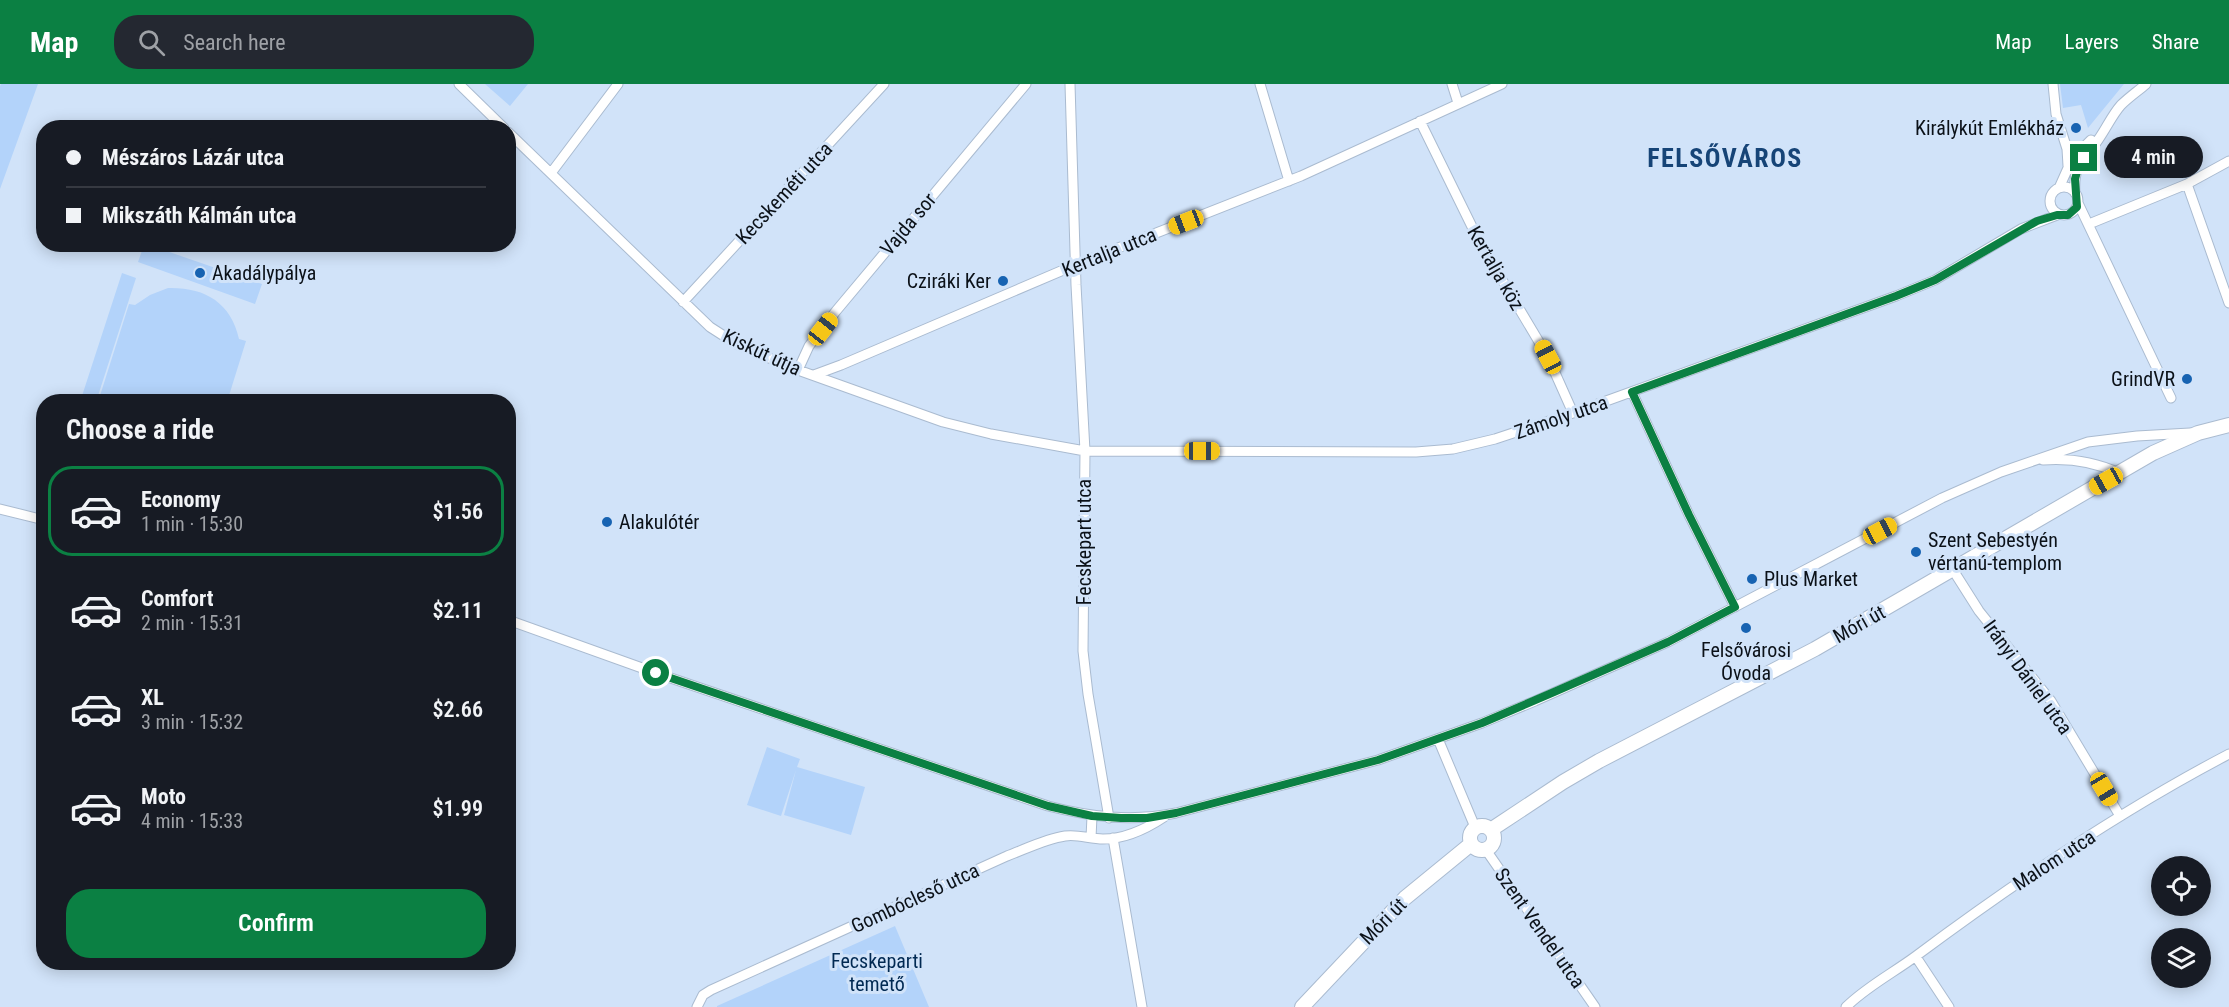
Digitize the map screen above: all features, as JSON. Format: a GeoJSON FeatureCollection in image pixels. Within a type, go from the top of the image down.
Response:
{"type":"FeatureCollection","features":[{"type":"Feature","properties":{"kind":"main road","name":"Móri út"},"geometry":{"type":"LineString","coordinates":[[1492,829],[1563,782],[1608,756],[1815,649],[2152,453],[2198,433],[2229,424]]}},
{"type":"Feature","properties":{"kind":"main road"},"geometry":{"type":"LineString","coordinates":[[1485,826],[1492,829],[1494,837],[1486,850],[1478,849],[1472,844],[1471,834],[1475,827],[1485,826]]}},
{"type":"Feature","properties":{"kind":"main road","name":"Móri út"},"geometry":{"type":"LineString","coordinates":[[1302,1007],[1405,898],[1472,844]]}},
{"type":"Feature","properties":{"kind":"street"},"geometry":{"type":"LineString","coordinates":[[459,84],[496,120]]}},
{"type":"Feature","properties":{"kind":"street"},"geometry":{"type":"LineString","coordinates":[[551,173],[618,84]]}},
{"type":"Feature","properties":{"kind":"street","name":"Kecskeméti utca"},"geometry":{"type":"LineString","coordinates":[[683,302],[884,84]]}},
{"type":"Feature","properties":{"kind":"street","name":"Vajda sor"},"geometry":{"type":"LineString","coordinates":[[798,370],[809,346],[836,311],[1026,84]]}},
{"type":"Feature","properties":{"kind":"street","name":"Fecskepart utca"},"geometry":{"type":"LineString","coordinates":[[1070,84],[1075,265],[1085,451],[1084,671],[1109,818]]}},
{"type":"Feature","properties":{"kind":"street"},"geometry":{"type":"LineString","coordinates":[[1260,84],[1289,181]]}},
{"type":"Feature","properties":{"kind":"street"},"geometry":{"type":"LineString","coordinates":[[1452,84],[1458,103]]}},
{"type":"Feature","properties":{"kind":"street","name":"Kertalja utca"},"geometry":{"type":"LineString","coordinates":[[813,375],[1075,265],[1289,181],[1502,84]]}},
{"type":"Feature","properties":{"kind":"street"},"geometry":{"type":"LineString","coordinates":[[2053,84],[2056,114],[2067,149],[2068,166]]}},
{"type":"Feature","properties":{"kind":"street"},"geometry":{"type":"LineString","coordinates":[[2068,215],[2075,210],[2077,198],[2075,179],[2079,165],[2120,106],[2146,84]]}},
{"type":"Feature","properties":{"kind":"street","name":"Kertalja köz"},"geometry":{"type":"LineString","coordinates":[[1420,121],[1480,243],[1548,357],[1573,413]]}},
{"type":"Feature","properties":{"kind":"street"},"geometry":{"type":"LineString","coordinates":[[2059,188],[2068,166],[2083,147],[2102,132]]}},
{"type":"Feature","properties":{"kind":"street","name":"Kiskút útja"},"geometry":{"type":"LineString","coordinates":[[516,140],[710,327],[738,345],[798,370],[943,422],[974,431],[1085,451]]}},
{"type":"Feature","properties":{"kind":"street"},"geometry":{"type":"LineString","coordinates":[[2171,398],[2089,224],[2077,198],[2068,188],[2059,188],[2051,193],[2050,207],[2057,215],[2068,215],[2089,224],[2187,184],[2229,161]]}},
{"type":"Feature","properties":{"kind":"street"},"geometry":{"type":"LineString","coordinates":[[2187,184],[2228,297]]}},
{"type":"Feature","properties":{"kind":"street","name":"Zámoly utca"},"geometry":{"type":"LineString","coordinates":[[2037,221],[2049,202]]}},
{"type":"Feature","properties":{"kind":"street","name":"Zámoly utca"},"geometry":{"type":"LineString","coordinates":[[1085,451],[1434,451],[1478,444],[1632,392],[1935,280],[2037,221],[2057,215]]}},
{"type":"Feature","properties":{"kind":"street"},"geometry":{"type":"LineString","coordinates":[[1632,392],[1684,507],[1735,607]]}},
{"type":"Feature","properties":{"kind":"street"},"geometry":{"type":"LineString","coordinates":[[516,623],[656,673],[1048,806],[1109,818],[1167,815],[1378,760],[1482,723],[1651,651],[1942,498],[2064,448],[2137,435],[2198,433]]}},
{"type":"Feature","properties":{"kind":"street"},"geometry":{"type":"LineString","coordinates":[[2038,460],[2072,460],[2105,467],[2119,473]]}},
{"type":"Feature","properties":{"kind":"street"},"geometry":{"type":"LineString","coordinates":[[0,509],[36,518]]}},
{"type":"Feature","properties":{"kind":"street","name":"Irányi Dániel utca"},"geometry":{"type":"LineString","coordinates":[[1953,570],[1979,611],[2050,701],[2121,816]]}},
{"type":"Feature","properties":{"kind":"street"},"geometry":{"type":"LineString","coordinates":[[1438,739],[1475,827]]}},
{"type":"Feature","properties":{"kind":"street","name":"Malom utca"},"geometry":{"type":"LineString","coordinates":[[1846,1007],[1969,916],[2121,816],[2229,754]]}},
{"type":"Feature","properties":{"kind":"street"},"geometry":{"type":"LineString","coordinates":[[1117,837],[1142,829],[1167,815]]}},
{"type":"Feature","properties":{"kind":"street"},"geometry":{"type":"LineString","coordinates":[[1091,838],[1092,816]]}},
{"type":"Feature","properties":{"kind":"street"},"geometry":{"type":"LineString","coordinates":[[1121,818],[1117,837],[1142,1007]]}},
{"type":"Feature","properties":{"kind":"street","name":"Gombócleső utca"},"geometry":{"type":"LineString","coordinates":[[697,1007],[703,995],[711,990],[998,860],[1067,836],[1117,837]]}},
{"type":"Feature","properties":{"kind":"street","name":"Szent Vendel utca"},"geometry":{"type":"LineString","coordinates":[[1486,850],[1595,1007]]}},
{"type":"Feature","properties":{"kind":"street"},"geometry":{"type":"LineString","coordinates":[[1916,957],[1949,1007]]}},
{"type":"Feature","properties":{"kind":"green space"},"geometry":{"type":"Polygon","coordinates":[[[1,84],[38,84],[0,189],[0,86],[1,84]]]}},
{"type":"Feature","properties":{"kind":"green space"},"geometry":{"type":"Polygon","coordinates":[[[485,84],[528,84],[510,106],[485,84]]]}},
{"type":"Feature","properties":{"kind":"green space"},"geometry":{"type":"Polygon","coordinates":[[[2060,84],[2124,84],[2088,128],[2081,105],[2063,108],[2060,84]]]}},
{"type":"Feature","properties":{"kind":"green space","name":"Akadálypálya"},"geometry":{"type":"Polygon","coordinates":[[[142,252],[169,252],[262,284],[255,304],[138,262],[142,252]]]}},
{"type":"Feature","properties":{"kind":"green space"},"geometry":{"type":"Polygon","coordinates":[[[122,273],[136,278],[99,394],[83,394],[122,273]]]}},
{"type":"Feature","properties":{"kind":"green space"},"geometry":{"type":"Polygon","coordinates":[[[168,288],[181,288],[204,294],[223,306],[230,315],[239,339],[246,341],[229,394],[101,394],[129,304],[135,305],[150,295],[168,288]]]}},
{"type":"Feature","properties":{"kind":"green space"},"geometry":{"type":"Polygon","coordinates":[[[767,747],[800,759],[797,767],[865,787],[851,835],[784,815],[796,770],[781,816],[747,805],[767,747]]]}},
{"type":"Feature","properties":{"kind":"green space","name":"Fecskeparti temető"},"geometry":{"type":"Polygon","coordinates":[[[895,926],[929,1007],[717,1007],[717,1006],[895,926]]]}},
{"type":"Feature","properties":{"kind":"place","name":"Királykút Emlékház"},"geometry":{"type":"Point","coordinates":[2076,128]}},
{"type":"Feature","properties":{"kind":"place","name":"Akadálypálya"},"geometry":{"type":"Point","coordinates":[200,273]}},
{"type":"Feature","properties":{"kind":"place","name":"Cziráki Ker"},"geometry":{"type":"Point","coordinates":[1003,281]}},
{"type":"Feature","properties":{"kind":"place","name":"GrindVR"},"geometry":{"type":"Point","coordinates":[2187,379]}},
{"type":"Feature","properties":{"kind":"place","name":"Alakulótér"},"geometry":{"type":"Point","coordinates":[607,522]}},
{"type":"Feature","properties":{"kind":"place","name":"Szent Sebestyén vértanú-templom"},"geometry":{"type":"Point","coordinates":[1916,552]}},
{"type":"Feature","properties":{"kind":"place","name":"Plus Market"},"geometry":{"type":"Point","coordinates":[1752,579]}},
{"type":"Feature","properties":{"kind":"place","name":"Felsővárosi Óvoda"},"geometry":{"type":"Point","coordinates":[1746,628]}},
{"type":"Feature","properties":{"kind":"district","name":"FELSŐVÁROS"},"geometry":{"type":"Point","coordinates":[1725,158]}},
{"type":"Feature","properties":{"kind":"route"},"geometry":{"type":"LineString","coordinates":[[656,673],[1048,806],[1109,818],[1147,818],[1176,813],[1378,760],[1438,739],[1482,723],[1651,651],[1735,607],[1708,555],[1632,392],[1896,296],[1935,280],[2037,221],[2072,213],[2078,203],[2075,179],[2079,165],[2084,158]]}}]}
